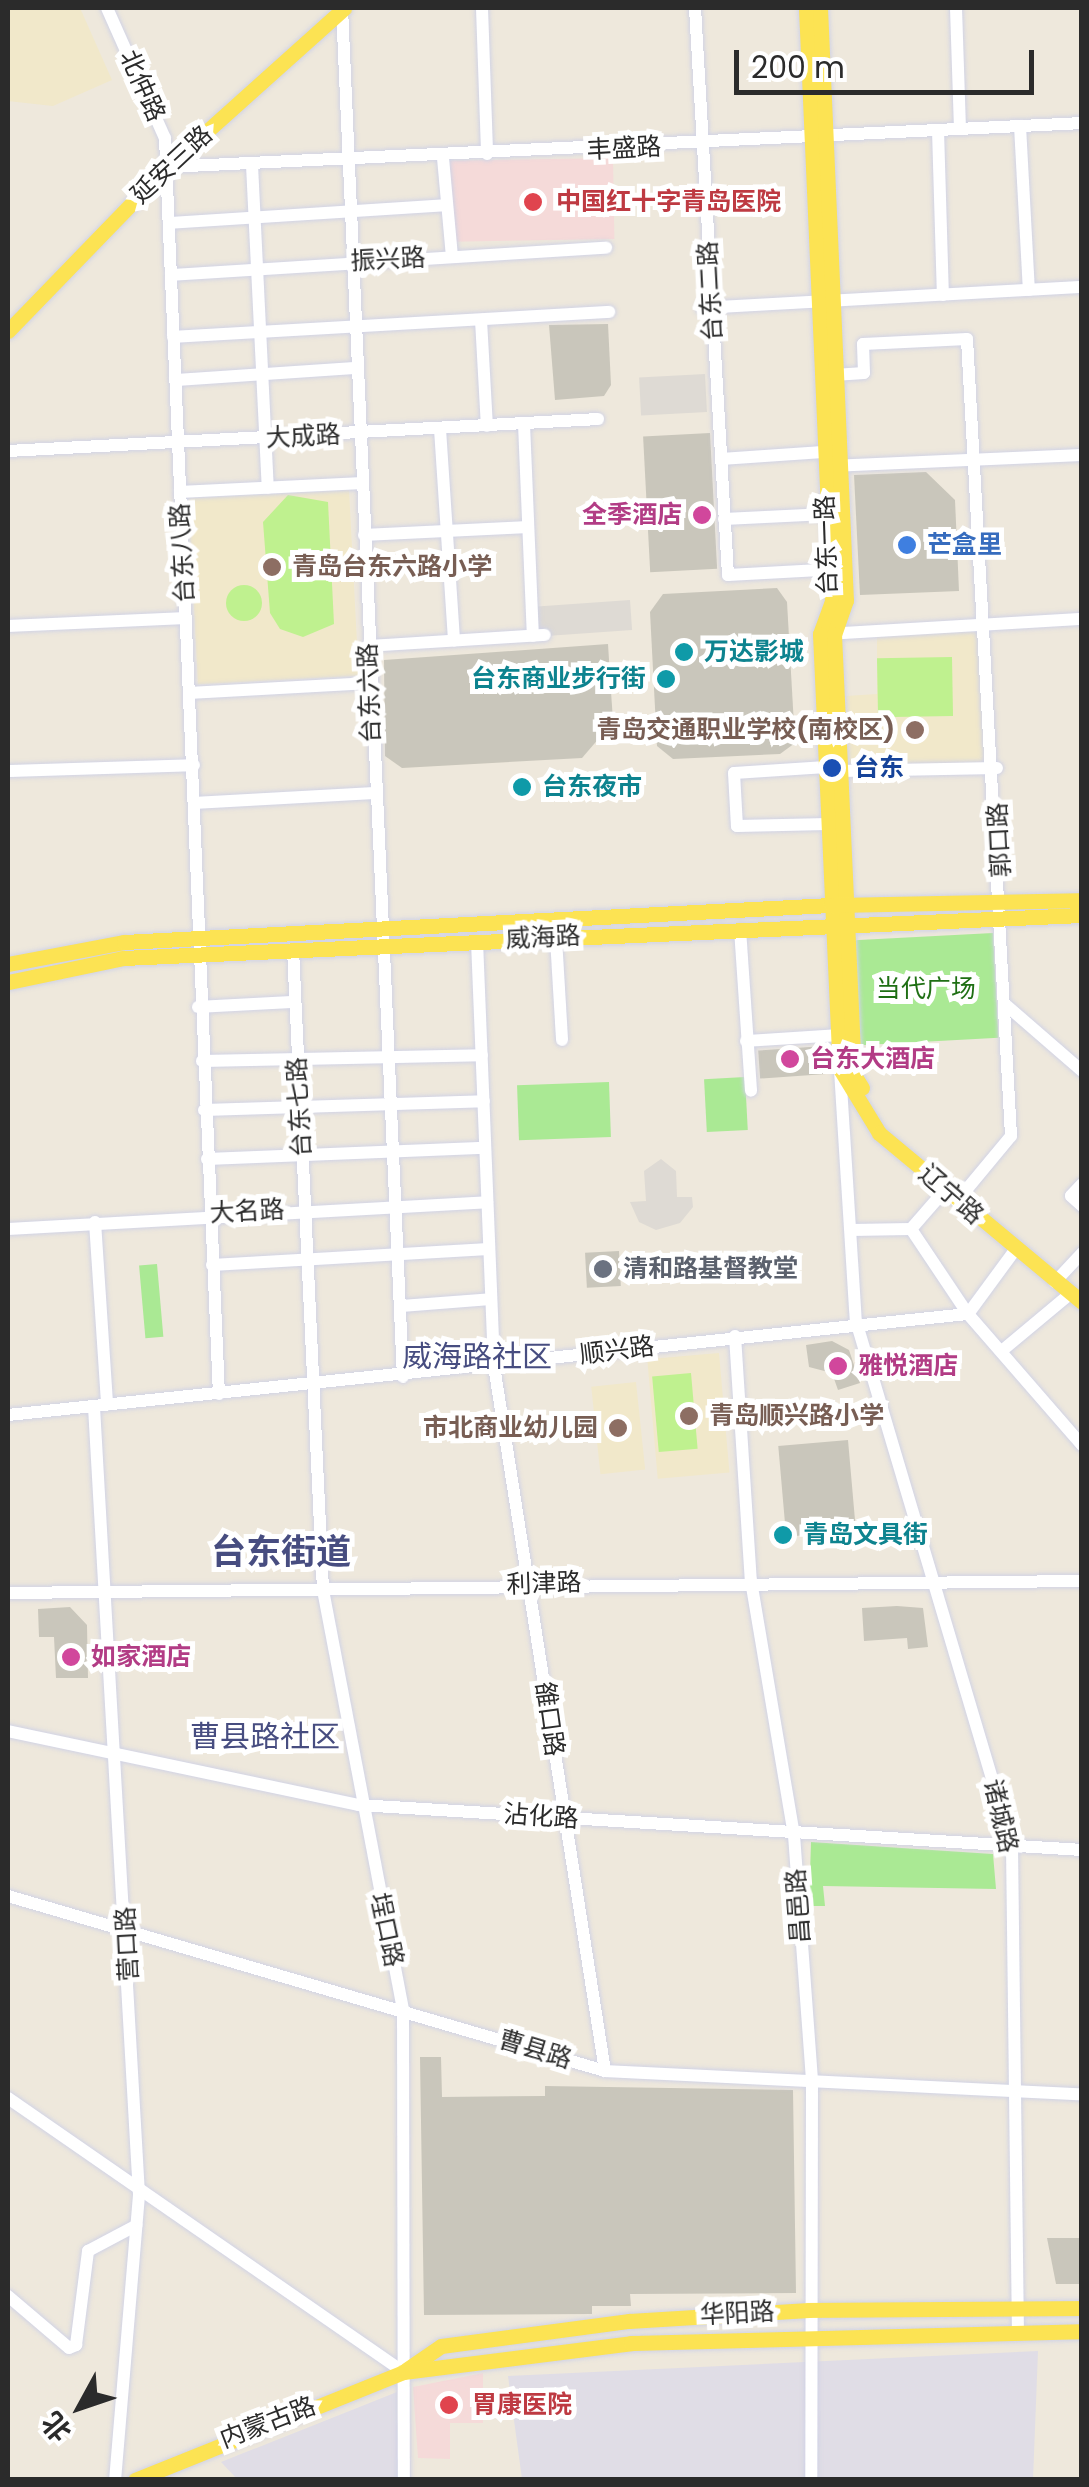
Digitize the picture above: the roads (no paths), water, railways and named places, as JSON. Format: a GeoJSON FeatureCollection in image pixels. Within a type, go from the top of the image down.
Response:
{"type":"FeatureCollection","features":[{"type":"Feature","properties":{"kind":"main road","name":"延安三路"},"geometry":{"type":"LineString","coordinates":[[8,331],[167,167],[342,8]]}},
{"type":"Feature","properties":{"kind":"main road","name":"台东一路"},"geometry":{"type":"LineString","coordinates":[[806,8],[823,302],[832,601],[827,634],[838,905]]}},
{"type":"Feature","properties":{"kind":"main road","name":"台东一路"},"geometry":{"type":"LineString","coordinates":[[815,137],[820,8]]}},
{"type":"Feature","properties":{"kind":"main road","name":"台东一路"},"geometry":{"type":"LineString","coordinates":[[823,302],[834,376],[828,461],[846,600],[827,634]]}},
{"type":"Feature","properties":{"kind":"main road","name":"台东一路"},"geometry":{"type":"LineString","coordinates":[[833,769],[828,824],[840,924],[847,1072]]}},
{"type":"Feature","properties":{"kind":"main road","name":"威海路"},"geometry":{"type":"LineString","coordinates":[[8,964],[90,946],[202,938],[386,936],[838,905],[1082,900]]}},
{"type":"Feature","properties":{"kind":"main road","name":"威海路"},"geometry":{"type":"LineString","coordinates":[[8,982],[92,961],[293,948],[386,936],[477,941],[1082,915]]}},
{"type":"Feature","properties":{"kind":"main road","name":"台东一路"},"geometry":{"type":"LineString","coordinates":[[840,924],[838,1035],[847,1072]]}},
{"type":"Feature","properties":{"kind":"main road","name":"辽宁路"},"geometry":{"type":"LineString","coordinates":[[847,1072],[886,1128],[1015,1250],[1058,1279]]}},
{"type":"Feature","properties":{"kind":"main road","name":"辽宁路"},"geometry":{"type":"LineString","coordinates":[[955,1195],[1078,1296]]}},
{"type":"Feature","properties":{"kind":"main road","name":"华阳路"},"geometry":{"type":"LineString","coordinates":[[403,2372],[441,2346],[629,2321],[809,2310],[1019,2305],[1082,2308]]}},
{"type":"Feature","properties":{"kind":"main road","name":"华阳路"},"geometry":{"type":"LineString","coordinates":[[403,2372],[631,2343],[810,2334],[1082,2331]]}},
{"type":"Feature","properties":{"kind":"main road","name":"内蒙古路"},"geometry":{"type":"LineString","coordinates":[[135,2480],[403,2372]]}},
{"type":"Feature","properties":{"kind":"street","name":"北仲路"},"geometry":{"type":"LineString","coordinates":[[107,8],[165,138],[167,167]]}},
{"type":"Feature","properties":{"kind":"street","name":"台东六路"},"geometry":{"type":"LineString","coordinates":[[342,8],[369,683],[386,936],[403,1377]]}},
{"type":"Feature","properties":{"kind":"street"},"geometry":{"type":"LineString","coordinates":[[482,8],[487,154]]}},
{"type":"Feature","properties":{"kind":"street","name":"台东二路"},"geometry":{"type":"LineString","coordinates":[[695,8],[707,307],[728,575],[820,570]]}},
{"type":"Feature","properties":{"kind":"street"},"geometry":{"type":"LineString","coordinates":[[956,8],[960,129]]}},
{"type":"Feature","properties":{"kind":"street","name":"丰盛路"},"geometry":{"type":"LineString","coordinates":[[167,167],[443,158],[1082,122]]}},
{"type":"Feature","properties":{"kind":"street"},"geometry":{"type":"LineString","coordinates":[[1020,126],[1028,290]]}},
{"type":"Feature","properties":{"kind":"street"},"geometry":{"type":"LineString","coordinates":[[938,130],[942,295]]}},
{"type":"Feature","properties":{"kind":"street"},"geometry":{"type":"LineString","coordinates":[[443,158],[452,256]]}},
{"type":"Feature","properties":{"kind":"street"},"geometry":{"type":"LineString","coordinates":[[252,165],[268,488]]}},
{"type":"Feature","properties":{"kind":"street","name":"台东八路"},"geometry":{"type":"LineString","coordinates":[[167,167],[202,938],[197,956],[221,1394]]}},
{"type":"Feature","properties":{"kind":"street"},"geometry":{"type":"LineString","coordinates":[[169,223],[446,205]]}},
{"type":"Feature","properties":{"kind":"street","name":"振兴路"},"geometry":{"type":"LineString","coordinates":[[171,275],[606,248]]}},
{"type":"Feature","properties":{"kind":"street"},"geometry":{"type":"LineString","coordinates":[[707,307],[1082,287]]}},
{"type":"Feature","properties":{"kind":"street"},"geometry":{"type":"LineString","coordinates":[[173,337],[609,312]]}},
{"type":"Feature","properties":{"kind":"street"},"geometry":{"type":"LineString","coordinates":[[481,320],[487,426]]}},
{"type":"Feature","properties":{"kind":"street","name":"郭口路"},"geometry":{"type":"LineString","coordinates":[[834,376],[864,373],[863,344],[967,339],[997,768],[1012,1136],[955,1195],[911,1229]]}},
{"type":"Feature","properties":{"kind":"street"},"geometry":{"type":"LineString","coordinates":[[175,380],[356,368]]}},
{"type":"Feature","properties":{"kind":"street","name":"大成路"},"geometry":{"type":"LineString","coordinates":[[8,451],[598,420]]}},
{"type":"Feature","properties":{"kind":"street"},"geometry":{"type":"LineString","coordinates":[[368,646],[539,636],[528,527],[524,424]]}},
{"type":"Feature","properties":{"kind":"street"},"geometry":{"type":"LineString","coordinates":[[440,429],[454,641]]}},
{"type":"Feature","properties":{"kind":"street"},"geometry":{"type":"LineString","coordinates":[[721,459],[974,460],[1082,456]]}},
{"type":"Feature","properties":{"kind":"street"},"geometry":{"type":"LineString","coordinates":[[180,492],[362,483]]}},
{"type":"Feature","properties":{"kind":"street"},"geometry":{"type":"LineString","coordinates":[[724,519],[827,514]]}},
{"type":"Feature","properties":{"kind":"street"},"geometry":{"type":"LineString","coordinates":[[364,535],[528,527]]}},
{"type":"Feature","properties":{"kind":"street"},"geometry":{"type":"LineString","coordinates":[[8,626],[186,618]]}},
{"type":"Feature","properties":{"kind":"street"},"geometry":{"type":"LineString","coordinates":[[827,634],[1082,619]]}},
{"type":"Feature","properties":{"kind":"street"},"geometry":{"type":"LineString","coordinates":[[190,693],[369,683]]}},
{"type":"Feature","properties":{"kind":"street"},"geometry":{"type":"LineString","coordinates":[[8,771],[194,764]]}},
{"type":"Feature","properties":{"kind":"street"},"geometry":{"type":"LineString","coordinates":[[828,824],[738,826],[734,773],[997,768]]}},
{"type":"Feature","properties":{"kind":"street"},"geometry":{"type":"LineString","coordinates":[[195,802],[374,793]]}},
{"type":"Feature","properties":{"kind":"street"},"geometry":{"type":"LineString","coordinates":[[740,929],[751,1091]]}},
{"type":"Feature","properties":{"kind":"street"},"geometry":{"type":"LineString","coordinates":[[556,938],[562,1040]]}},
{"type":"Feature","properties":{"kind":"street","name":"雒口路"},"geometry":{"type":"LineString","coordinates":[[477,941],[494,1366],[605,2071]]}},
{"type":"Feature","properties":{"kind":"street","name":"台东七路"},"geometry":{"type":"LineString","coordinates":[[293,948],[306,1210],[308,1386]]}},
{"type":"Feature","properties":{"kind":"street"},"geometry":{"type":"LineString","coordinates":[[200,1007],[295,1002]]}},
{"type":"Feature","properties":{"kind":"street"},"geometry":{"type":"LineString","coordinates":[[1007,1006],[1082,1071]]}},
{"type":"Feature","properties":{"kind":"street"},"geometry":{"type":"LineString","coordinates":[[746,1040],[838,1035]]}},
{"type":"Feature","properties":{"kind":"street"},"geometry":{"type":"LineString","coordinates":[[204,1061],[482,1055]]}},
{"type":"Feature","properties":{"kind":"street","name":"台东一路"},"geometry":{"type":"LineString","coordinates":[[847,1072],[856,1321]]}},
{"type":"Feature","properties":{"kind":"street"},"geometry":{"type":"LineString","coordinates":[[206,1110],[484,1101]]}},
{"type":"Feature","properties":{"kind":"street"},"geometry":{"type":"LineString","coordinates":[[209,1158],[486,1148]]}},
{"type":"Feature","properties":{"kind":"street"},"geometry":{"type":"LineString","coordinates":[[1082,1184],[1071,1196],[1082,1206]]}},
{"type":"Feature","properties":{"kind":"street","name":"大名路"},"geometry":{"type":"LineString","coordinates":[[8,1228],[212,1213],[488,1202]]}},
{"type":"Feature","properties":{"kind":"street","name":"营口路"},"geometry":{"type":"LineString","coordinates":[[96,1222],[105,1593],[128,1936],[139,2195],[115,2480]]}},
{"type":"Feature","properties":{"kind":"street"},"geometry":{"type":"LineString","coordinates":[[851,1230],[911,1229],[968,1314],[1079,1435]]}},
{"type":"Feature","properties":{"kind":"street"},"geometry":{"type":"LineString","coordinates":[[214,1265],[489,1248]]}},
{"type":"Feature","properties":{"kind":"street"},"geometry":{"type":"LineString","coordinates":[[968,1314],[1015,1250]]}},
{"type":"Feature","properties":{"kind":"street"},"geometry":{"type":"LineString","coordinates":[[1058,1279],[1082,1253]]}},
{"type":"Feature","properties":{"kind":"street"},"geometry":{"type":"LineString","coordinates":[[1004,1350],[1078,1296]]}},
{"type":"Feature","properties":{"kind":"street"},"geometry":{"type":"LineString","coordinates":[[400,1306],[491,1299]]}},
{"type":"Feature","properties":{"kind":"street","name":"顺兴路"},"geometry":{"type":"LineString","coordinates":[[8,1415],[403,1377],[856,1321],[968,1314]]}},
{"type":"Feature","properties":{"kind":"street","name":"诸城路"},"geometry":{"type":"LineString","coordinates":[[856,1321],[1012,1846],[1018,2329]]}},
{"type":"Feature","properties":{"kind":"street","name":"昌邑路"},"geometry":{"type":"LineString","coordinates":[[735,1336],[750,1581],[794,1834],[812,2080],[811,2480]]}},
{"type":"Feature","properties":{"kind":"street","name":"埕口路"},"geometry":{"type":"LineString","coordinates":[[308,1386],[323,1590],[359,1805],[403,2009],[404,2480]]}},
{"type":"Feature","properties":{"kind":"street","name":"利津路"},"geometry":{"type":"LineString","coordinates":[[8,1592],[750,1581],[1082,1581]]}},
{"type":"Feature","properties":{"kind":"street","name":"沾化路"},"geometry":{"type":"LineString","coordinates":[[8,1731],[359,1805],[1082,1850]]}},
{"type":"Feature","properties":{"kind":"street","name":"曹县路"},"geometry":{"type":"LineString","coordinates":[[8,1896],[128,1936],[403,2009],[605,2071],[1082,2094]]}},
{"type":"Feature","properties":{"kind":"street"},"geometry":{"type":"LineString","coordinates":[[8,2098],[139,2195],[403,2372]]}},
{"type":"Feature","properties":{"kind":"street"},"geometry":{"type":"LineString","coordinates":[[8,2296],[69,2348],[76,2345],[88,2251],[137,2225]]}},
{"type":"Feature","properties":{"kind":"place","name":"中国红十字青岛医院"},"geometry":{"type":"Point","coordinates":[533,202]}},
{"type":"Feature","properties":{"kind":"place","name":"全季酒店"},"geometry":{"type":"Point","coordinates":[702,515]}},
{"type":"Feature","properties":{"kind":"place","name":"芒盒里"},"geometry":{"type":"Point","coordinates":[907,545]}},
{"type":"Feature","properties":{"kind":"place","name":"青岛台东六路小学"},"geometry":{"type":"Point","coordinates":[272,567]}},
{"type":"Feature","properties":{"kind":"place","name":"万达影城"},"geometry":{"type":"Point","coordinates":[684,652]}},
{"type":"Feature","properties":{"kind":"place","name":"台东商业步行街"},"geometry":{"type":"Point","coordinates":[666,679]}},
{"type":"Feature","properties":{"kind":"place","name":"青岛交通职业学校(南校区)"},"geometry":{"type":"Point","coordinates":[915,730]}},
{"type":"Feature","properties":{"kind":"place","name":"台东"},"geometry":{"type":"Point","coordinates":[832,768]}},
{"type":"Feature","properties":{"kind":"place","name":"台东夜市"},"geometry":{"type":"Point","coordinates":[522,787]}},
{"type":"Feature","properties":{"kind":"place","name":"台东大酒店"},"geometry":{"type":"Point","coordinates":[790,1059]}},
{"type":"Feature","properties":{"kind":"place","name":"清和路基督教堂"},"geometry":{"type":"Point","coordinates":[603,1269]}},
{"type":"Feature","properties":{"kind":"place","name":"雅悦酒店"},"geometry":{"type":"Point","coordinates":[838,1366]}},
{"type":"Feature","properties":{"kind":"place","name":"青岛顺兴路小学"},"geometry":{"type":"Point","coordinates":[689,1416]}},
{"type":"Feature","properties":{"kind":"place","name":"市北商业幼儿园"},"geometry":{"type":"Point","coordinates":[618,1428]}},
{"type":"Feature","properties":{"kind":"place","name":"青岛文具街"},"geometry":{"type":"Point","coordinates":[783,1535]}},
{"type":"Feature","properties":{"kind":"place","name":"如家酒店"},"geometry":{"type":"Point","coordinates":[71,1657]}},
{"type":"Feature","properties":{"kind":"place","name":"胃康医院"},"geometry":{"type":"Point","coordinates":[449,2405]}},
{"type":"Feature","properties":{"kind":"district","name":"威海路社区"},"geometry":{"type":"Point","coordinates":[477,1357]}},
{"type":"Feature","properties":{"kind":"district","name":"台东街道"},"geometry":{"type":"Point","coordinates":[281,1552]}},
{"type":"Feature","properties":{"kind":"district","name":"曹县路社区"},"geometry":{"type":"Point","coordinates":[265,1737]}},
{"type":"Feature","properties":{"kind":"park label","name":"当代广场"},"geometry":{"type":"Point","coordinates":[926,989]}}]}
